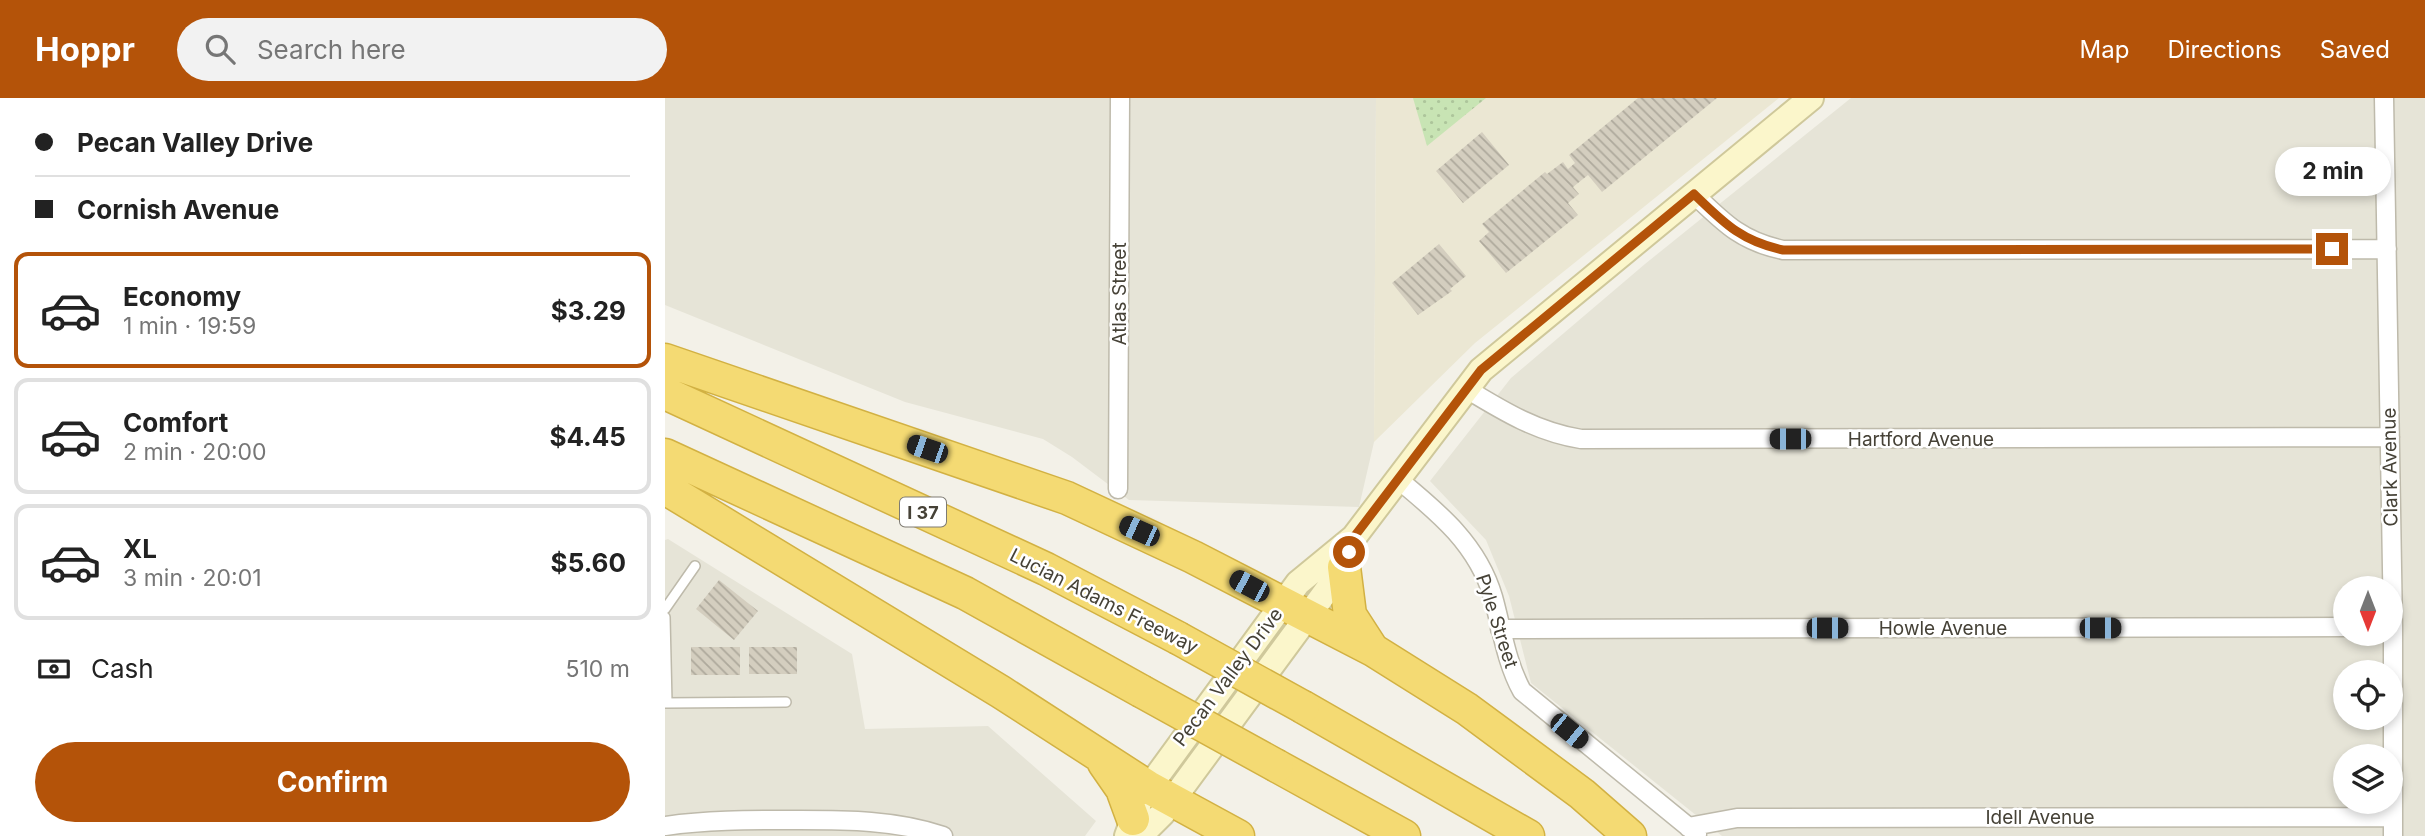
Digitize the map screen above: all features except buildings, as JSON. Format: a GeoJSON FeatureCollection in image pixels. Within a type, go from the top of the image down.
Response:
{"type":"FeatureCollection","features":[{"type":"Feature","properties":{"kind":"highway"},"geometry":{"type":"LineString","coordinates":[[665,360],[1067,498],[1182,552],[1373,650],[1429,684],[1500,732],[1582,794],[1630,836]]}},
{"type":"Feature","properties":{"kind":"highway","name":"Lucian Adams Freeway"},"geometry":{"type":"LineString","coordinates":[[665,393],[1046,569],[1303,707],[1528,836]]}},
{"type":"Feature","properties":{"kind":"highway"},"geometry":{"type":"LineString","coordinates":[[665,455],[965,593],[1405,836]]}},
{"type":"Feature","properties":{"kind":"highway"},"geometry":{"type":"LineString","coordinates":[[665,488],[957,664],[1160,794],[1238,836]]}},
{"type":"Feature","properties":{"kind":"highway"},"geometry":{"type":"LineString","coordinates":[[1344,567],[1350,615],[1373,650]]}},
{"type":"Feature","properties":{"kind":"highway"},"geometry":{"type":"LineString","coordinates":[[1100,756],[1122,789],[1134,830]]}},
{"type":"Feature","properties":{"kind":"main road","name":"Pecan Valley Drive"},"geometry":{"type":"LineString","coordinates":[[1295,610],[1299,583],[1354,537],[1465,388],[1500,352],[1811,98]]}},
{"type":"Feature","properties":{"kind":"main road","name":"Pecan Valley Drive"},"geometry":{"type":"LineString","coordinates":[[1134,830],[1141,798],[1160,794],[1295,610],[1344,567],[1354,537]]}},
{"type":"Feature","properties":{"kind":"street","name":"Atlas Street"},"geometry":{"type":"LineString","coordinates":[[1118,489],[1120,98]]}},
{"type":"Feature","properties":{"kind":"street","name":"Clark Avenue"},"geometry":{"type":"LineString","coordinates":[[2384,98],[2391,576]]}},
{"type":"Feature","properties":{"kind":"street"},"geometry":{"type":"LineString","coordinates":[[1694,194],[1733,231],[1752,242],[1783,250],[2387,248]]}},
{"type":"Feature","properties":{"kind":"street","name":"Hartford Avenue"},"geometry":{"type":"LineString","coordinates":[[1465,388],[1529,425],[1554,434],[1581,439],[2390,437]]}},
{"type":"Feature","properties":{"kind":"street","name":"Pyle Street"},"geometry":{"type":"LineString","coordinates":[[1399,480],[1439,513],[1469,548],[1485,576],[1513,672],[1522,691],[1694,831]]}},
{"type":"Feature","properties":{"kind":"street","name":"Howle Avenue"},"geometry":{"type":"LineString","coordinates":[[1500,629],[2333,627]]}},
{"type":"Feature","properties":{"kind":"street","name":"Clark Avenue"},"geometry":{"type":"LineString","coordinates":[[2392,646],[2393,836]]}},
{"type":"Feature","properties":{"kind":"street","name":"Idell Avenue"},"geometry":{"type":"LineString","coordinates":[[1694,831],[1737,818],[2393,817]]}},
{"type":"Feature","properties":{"kind":"street"},"geometry":{"type":"LineString","coordinates":[[665,826],[729,820],[847,820],[908,827],[943,836]]}},
{"type":"Feature","properties":{"kind":"lane"},"geometry":{"type":"LineString","coordinates":[[665,609],[695,566]]}},
{"type":"Feature","properties":{"kind":"lane"},"geometry":{"type":"LineString","coordinates":[[665,617],[666,703],[786,702]]}},
{"type":"Feature","properties":{"kind":"shaded area"},"geometry":{"type":"Polygon","coordinates":[[[665,98],[1376,98],[1374,442],[1359,507],[1129,500],[1043,439],[905,402],[665,305],[665,98]]]}},
{"type":"Feature","properties":{"kind":"shaded area"},"geometry":{"type":"Polygon","coordinates":[[[1376,98],[1779,98],[1475,343],[1374,442],[1376,98]]]}},
{"type":"Feature","properties":{"kind":"shaded area"},"geometry":{"type":"Polygon","coordinates":[[[1851,98],[2425,98],[2425,836],[1722,836],[1531,683],[1509,596],[1486,540],[1430,481],[1511,378],[1645,264],[1851,98]]]}},
{"type":"Feature","properties":{"kind":"shaded area"},"geometry":{"type":"Polygon","coordinates":[[[668,539],[852,654],[865,729],[988,726],[1096,821],[1085,836],[665,836],[665,540],[668,539]]]}},
{"type":"Feature","properties":{"kind":"green space"},"geometry":{"type":"Polygon","coordinates":[[[1413,98],[1486,98],[1427,146],[1413,98]]]}},
{"type":"Feature","properties":{"kind":"route"},"geometry":{"type":"LineString","coordinates":[[1349,552],[1354,537],[1481,370],[1694,194],[1733,231],[1762,246],[1783,250],[2332,249]]}}]}
